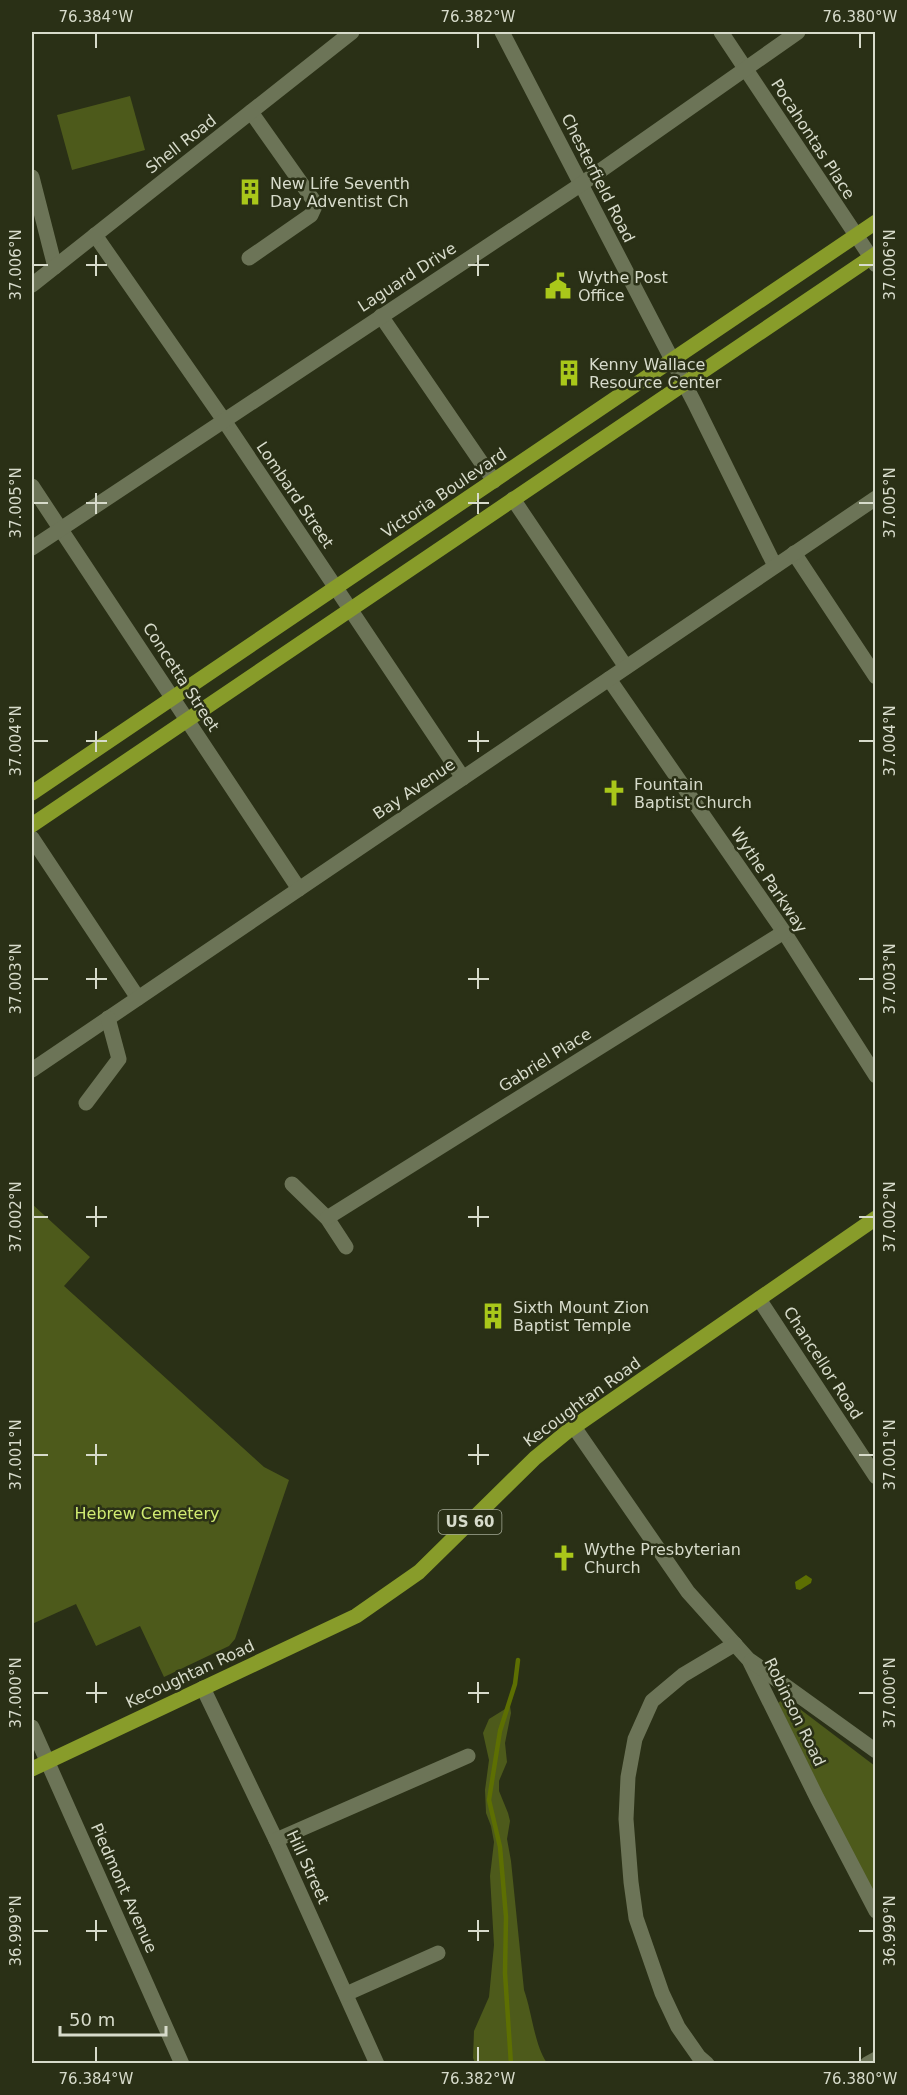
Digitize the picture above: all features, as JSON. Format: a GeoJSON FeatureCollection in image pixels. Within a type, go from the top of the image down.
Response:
{"type":"FeatureCollection","features":[{"type":"Feature","properties":{"kind":"main road","name":"Victoria Boulevard"},"geometry":{"type":"LineString","coordinates":[[32,793],[876,222]]}},
{"type":"Feature","properties":{"kind":"main road"},"geometry":{"type":"LineString","coordinates":[[32,825],[684,384],[874,259]]}},
{"type":"Feature","properties":{"kind":"main road","name":"Kecoughtan Road"},"geometry":{"type":"LineString","coordinates":[[32,1768],[356,1616],[390,1594],[419,1572],[535,1458],[574,1427],[876,1218]]}},
{"type":"Feature","properties":{"kind":"street","name":"Shell Road"},"geometry":{"type":"LineString","coordinates":[[32,285],[352,32]]}},
{"type":"Feature","properties":{"kind":"street","name":"Chesterfield Road"},"geometry":{"type":"LineString","coordinates":[[502,32],[672,360],[775,566]]}},
{"type":"Feature","properties":{"kind":"street","name":"Pocahontas Place"},"geometry":{"type":"LineString","coordinates":[[721,32],[856,236],[874,259]]}},
{"type":"Feature","properties":{"kind":"street","name":"Laguard Drive"},"geometry":{"type":"LineString","coordinates":[[32,548],[580,185],[798,32]]}},
{"type":"Feature","properties":{"kind":"street"},"geometry":{"type":"LineString","coordinates":[[249,258],[311,215],[316,204],[251,112]]}},
{"type":"Feature","properties":{"kind":"street"},"geometry":{"type":"LineString","coordinates":[[32,177],[55,267]]}},
{"type":"Feature","properties":{"kind":"street","name":"Lombard Street"},"geometry":{"type":"LineString","coordinates":[[95,235],[223,420],[463,778]]}},
{"type":"Feature","properties":{"kind":"street"},"geometry":{"type":"LineString","coordinates":[[381,316],[494,481]]}},
{"type":"Feature","properties":{"kind":"street","name":"Concetta Street"},"geometry":{"type":"LineString","coordinates":[[32,486],[299,889]]}},
{"type":"Feature","properties":{"kind":"street","name":"Bay Avenue"},"geometry":{"type":"LineString","coordinates":[[32,1070],[876,498]]}},
{"type":"Feature","properties":{"kind":"street"},"geometry":{"type":"LineString","coordinates":[[513,500],[626,668]]}},
{"type":"Feature","properties":{"kind":"street"},"geometry":{"type":"LineString","coordinates":[[794,554],[876,677]]}},
{"type":"Feature","properties":{"kind":"street","name":"Wythe Parkway"},"geometry":{"type":"LineString","coordinates":[[609,679],[783,932],[876,1076]]}},
{"type":"Feature","properties":{"kind":"street"},"geometry":{"type":"LineString","coordinates":[[32,838],[138,998]]}},
{"type":"Feature","properties":{"kind":"street","name":"Gabriel Place"},"geometry":{"type":"LineString","coordinates":[[327,1218],[783,932]]}},
{"type":"Feature","properties":{"kind":"street"},"geometry":{"type":"LineString","coordinates":[[86,1103],[118,1059],[108,1018]]}},
{"type":"Feature","properties":{"kind":"street"},"geometry":{"type":"LineString","coordinates":[[292,1184],[327,1218],[346,1247]]}},
{"type":"Feature","properties":{"kind":"street","name":"Chancellor Road"},"geometry":{"type":"LineString","coordinates":[[759,1299],[876,1477]]}},
{"type":"Feature","properties":{"kind":"street","name":"Robinson Road"},"geometry":{"type":"LineString","coordinates":[[574,1427],[688,1592],[749,1660],[876,1911]]}},
{"type":"Feature","properties":{"kind":"street"},"geometry":{"type":"LineString","coordinates":[[706,2064],[678,2027],[662,1993],[636,1918],[626,1819],[628,1777],[635,1739],[652,1701],[684,1675],[735,1644]]}},
{"type":"Feature","properties":{"kind":"street"},"geometry":{"type":"LineString","coordinates":[[749,1660],[876,1751]]}},
{"type":"Feature","properties":{"kind":"street","name":"Hill Street"},"geometry":{"type":"LineString","coordinates":[[203,1688],[276,1840],[377,2064]]}},
{"type":"Feature","properties":{"kind":"street","name":"Piedmont Avenue"},"geometry":{"type":"LineString","coordinates":[[32,1727],[182,2064]]}},
{"type":"Feature","properties":{"kind":"street"},"geometry":{"type":"LineString","coordinates":[[276,1840],[468,1756]]}},
{"type":"Feature","properties":{"kind":"street"},"geometry":{"type":"LineString","coordinates":[[346,1994],[438,1953]]}},
{"type":"Feature","properties":{"kind":"street"},"geometry":{"type":"LineString","coordinates":[[867,2064],[876,2059]]}},
{"type":"Feature","properties":{"kind":"green space"},"geometry":{"type":"Polygon","coordinates":[[[130,96],[145,150],[72,170],[57,115],[130,96]]]}},
{"type":"Feature","properties":{"kind":"green space","name":"Hebrew Cemetery"},"geometry":{"type":"Polygon","coordinates":[[[32,1204],[90,1257],[64,1286],[264,1467],[289,1480],[235,1639],[229,1646],[164,1677],[140,1626],[96,1646],[76,1604],[32,1624],[32,1204]]]}},
{"type":"Feature","properties":{"kind":"green space"},"geometry":{"type":"Polygon","coordinates":[[[788,1700],[875,1766],[875,1895],[778,1703],[788,1700]]]}},
{"type":"Feature","properties":{"kind":"green space"},"geometry":{"type":"Polygon","coordinates":[[[510,1706],[511,1713],[505,1743],[507,1762],[499,1781],[499,1791],[510,1821],[507,1839],[524,1990],[539,2047],[547,2063],[475,2063],[473,2058],[474,2031],[489,1997],[494,1945],[490,1876],[494,1842],[486,1813],[485,1790],[489,1760],[483,1733],[489,1719],[510,1706]]]}},
{"type":"Feature","properties":{"kind":"shaded area"},"geometry":{"type":"Polygon","coordinates":[[[806,1575],[812,1579],[811,1583],[800,1590],[796,1589],[795,1582],[806,1575]]]}},
{"type":"Feature","properties":{"kind":"waterway"},"geometry":{"type":"LineString","coordinates":[[511,2064],[505,1973],[506,1917],[500,1847],[489,1800],[500,1731],[515,1684],[518,1660]]}},
{"type":"Feature","properties":{"kind":"place","name":"New Life Seventh Day Adventist Ch"},"geometry":{"type":"Point","coordinates":[250,192]}},
{"type":"Feature","properties":{"kind":"place","name":"Wythe Post Office"},"geometry":{"type":"Point","coordinates":[558,286]}},
{"type":"Feature","properties":{"kind":"place","name":"Kenny Wallace Resource Center"},"geometry":{"type":"Point","coordinates":[569,373]}},
{"type":"Feature","properties":{"kind":"place","name":"Fountain Baptist Church"},"geometry":{"type":"Point","coordinates":[614,793]}},
{"type":"Feature","properties":{"kind":"place","name":"Sixth Mount Zion Baptist Temple"},"geometry":{"type":"Point","coordinates":[493,1316]}},
{"type":"Feature","properties":{"kind":"place","name":"Wythe Presbyterian Church"},"geometry":{"type":"Point","coordinates":[564,1558]}}]}
